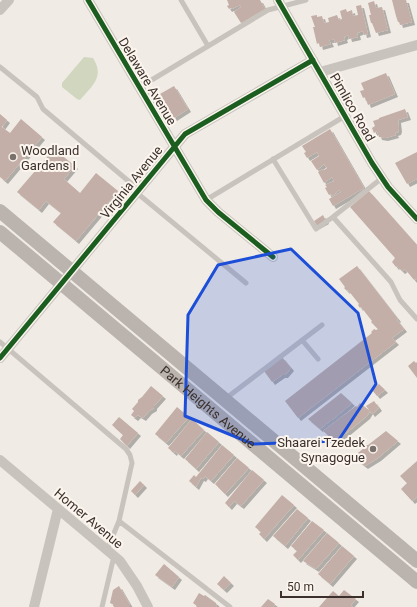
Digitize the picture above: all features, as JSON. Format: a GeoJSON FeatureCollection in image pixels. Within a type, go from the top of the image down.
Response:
{"type":"FeatureCollection","features":[{"type":"Feature","properties":{"kind":"main road","name":"Park Heights Avenue"},"geometry":{"type":"LineString","coordinates":[[0,211],[224,399],[417,582]]}},
{"type":"Feature","properties":{"kind":"main road","name":"Park Heights Avenue"},"geometry":{"type":"LineString","coordinates":[[0,232],[62,284],[335,503],[416,558]]}},
{"type":"Feature","properties":{"kind":"street"},"geometry":{"type":"LineString","coordinates":[[0,10],[9,0]]}},
{"type":"Feature","properties":{"kind":"street","name":"Delaware Avenue"},"geometry":{"type":"LineString","coordinates":[[90,1],[206,200],[218,212],[272,257]]}},
{"type":"Feature","properties":{"kind":"street","name":"Pimlico Road"},"geometry":{"type":"LineString","coordinates":[[280,3],[382,178],[397,198],[417,219]]}},
{"type":"Feature","properties":{"kind":"street"},"geometry":{"type":"LineString","coordinates":[[320,72],[417,45]]}},
{"type":"Feature","properties":{"kind":"street","name":"Virginia Avenue"},"geometry":{"type":"LineString","coordinates":[[0,358],[185,134],[313,60]]}},
{"type":"Feature","properties":{"kind":"street","name":"Homer Avenue"},"geometry":{"type":"LineString","coordinates":[[0,460],[110,553],[129,573],[148,607]]}},
{"type":"Feature","properties":{"kind":"street"},"geometry":{"type":"LineString","coordinates":[[34,607],[58,509]]}},
{"type":"Feature","properties":{"kind":"lane"},"geometry":{"type":"LineString","coordinates":[[181,0],[208,46]]}},
{"type":"Feature","properties":{"kind":"lane"},"geometry":{"type":"LineString","coordinates":[[140,87],[280,3],[306,0]]}},
{"type":"Feature","properties":{"kind":"lane"},"geometry":{"type":"LineString","coordinates":[[0,67],[37,97],[43,108],[138,192],[246,283]]}},
{"type":"Feature","properties":{"kind":"lane"},"geometry":{"type":"LineString","coordinates":[[206,200],[345,116]]}},
{"type":"Feature","properties":{"kind":"lane"},"geometry":{"type":"LineString","coordinates":[[273,159],[316,229],[382,178]]}},
{"type":"Feature","properties":{"kind":"lane"},"geometry":{"type":"LineString","coordinates":[[333,217],[391,282],[400,300],[417,319]]}},
{"type":"Feature","properties":{"kind":"lane"},"geometry":{"type":"LineString","coordinates":[[224,399],[322,325]]}},
{"type":"Feature","properties":{"kind":"lane"},"geometry":{"type":"LineString","coordinates":[[302,340],[318,359]]}},
{"type":"Feature","properties":{"kind":"lane"},"geometry":{"type":"LineString","coordinates":[[0,342],[126,449],[130,455],[132,463],[120,521],[110,553],[102,607]]}},
{"type":"Feature","properties":{"kind":"lane"},"geometry":{"type":"LineString","coordinates":[[120,521],[230,607]]}},
{"type":"Feature","properties":{"kind":"highlighted area"},"geometry":{"type":"Polygon","coordinates":[[[291,249],[358,313],[376,384],[338,441],[253,444],[185,416],[188,315],[218,265],[291,249]]]}},
{"type":"Feature","properties":{"kind":"green space"},"geometry":{"type":"Polygon","coordinates":[[[84,57],[93,58],[98,71],[96,81],[93,86],[80,100],[62,87],[62,83],[84,57]]]}},
{"type":"Feature","properties":{"kind":"building"},"geometry":{"type":"Polygon","coordinates":[[[227,0],[260,0],[265,9],[241,23],[234,12],[241,7],[240,5],[229,9],[227,6],[229,5],[227,0]]]}},
{"type":"Feature","properties":{"kind":"building"},"geometry":{"type":"Polygon","coordinates":[[[392,0],[406,0],[412,22],[400,25],[392,0]]]}},
{"type":"Feature","properties":{"kind":"building"},"geometry":{"type":"Polygon","coordinates":[[[374,1],[376,8],[382,7],[388,30],[376,33],[371,23],[368,3],[374,1]]]}},
{"type":"Feature","properties":{"kind":"building"},"geometry":{"type":"Polygon","coordinates":[[[361,5],[368,34],[364,35],[363,31],[357,33],[358,37],[349,39],[348,35],[344,37],[345,40],[335,43],[334,39],[329,40],[331,44],[320,47],[319,43],[317,44],[313,27],[315,27],[311,16],[322,16],[324,23],[329,22],[328,18],[337,15],[339,20],[342,19],[340,11],[346,9],[347,12],[352,10],[353,16],[358,15],[356,6],[361,5]]]}},
{"type":"Feature","properties":{"kind":"building"},"geometry":{"type":"Polygon","coordinates":[[[386,73],[395,94],[368,105],[365,97],[363,98],[360,91],[364,90],[361,83],[386,73]]]}},
{"type":"Feature","properties":{"kind":"building"},"geometry":{"type":"Polygon","coordinates":[[[174,86],[188,109],[174,118],[160,94],[174,86]]]}},
{"type":"Feature","properties":{"kind":"building"},"geometry":{"type":"Polygon","coordinates":[[[405,109],[408,117],[398,120],[399,129],[398,132],[395,133],[396,135],[385,138],[379,137],[377,131],[374,133],[372,128],[375,126],[373,121],[405,109]]]}},
{"type":"Feature","properties":{"kind":"building","name":"Woodland Gardens I"},"geometry":{"type":"Polygon","coordinates":[[[0,114],[7,120],[2,127],[10,133],[21,119],[42,137],[5,181],[0,177],[0,114]]]}},
{"type":"Feature","properties":{"kind":"building"},"geometry":{"type":"Polygon","coordinates":[[[330,129],[364,188],[333,206],[329,199],[341,192],[339,190],[332,196],[331,194],[329,195],[325,185],[334,181],[332,177],[324,183],[318,172],[327,168],[324,164],[317,170],[311,161],[319,156],[317,152],[307,158],[304,153],[306,152],[302,146],[330,129]]]}},
{"type":"Feature","properties":{"kind":"building"},"geometry":{"type":"Polygon","coordinates":[[[54,149],[75,166],[64,179],[80,193],[96,173],[118,191],[76,241],[53,222],[61,213],[46,201],[39,210],[17,192],[54,149]]]}},
{"type":"Feature","properties":{"kind":"building"},"geometry":{"type":"Polygon","coordinates":[[[417,152],[417,179],[407,184],[395,163],[417,152]]]}},
{"type":"Feature","properties":{"kind":"building"},"geometry":{"type":"Polygon","coordinates":[[[369,191],[417,245],[417,280],[414,280],[405,269],[402,271],[397,266],[396,267],[392,262],[395,258],[350,207],[369,191]]]}},
{"type":"Feature","properties":{"kind":"building"},"geometry":{"type":"Polygon","coordinates":[[[323,215],[326,221],[317,226],[314,221],[323,215]]]}},
{"type":"Feature","properties":{"kind":"building"},"geometry":{"type":"Polygon","coordinates":[[[357,266],[404,329],[392,338],[396,342],[298,418],[285,401],[372,333],[371,332],[374,329],[378,329],[371,322],[372,321],[361,307],[360,308],[358,305],[359,304],[348,290],[347,291],[344,288],[345,287],[339,279],[357,266]]]}},
{"type":"Feature","properties":{"kind":"building"},"geometry":{"type":"Polygon","coordinates":[[[282,357],[291,368],[285,375],[282,375],[272,382],[264,371],[282,357]]]}},
{"type":"Feature","properties":{"kind":"building"},"geometry":{"type":"Polygon","coordinates":[[[414,361],[416,363],[417,362],[417,378],[408,366],[414,361]]]}},
{"type":"Feature","properties":{"kind":"building"},"geometry":{"type":"Polygon","coordinates":[[[379,384],[385,390],[377,396],[372,390],[379,384]]]}},
{"type":"Feature","properties":{"kind":"building"},"geometry":{"type":"Polygon","coordinates":[[[151,386],[163,396],[154,408],[143,418],[138,415],[135,418],[131,415],[134,411],[132,409],[151,386]]]}},
{"type":"Feature","properties":{"kind":"building"},"geometry":{"type":"Polygon","coordinates":[[[341,393],[352,403],[332,420],[320,429],[308,419],[341,393]]]}},
{"type":"Feature","properties":{"kind":"building"},"geometry":{"type":"Polygon","coordinates":[[[374,401],[379,408],[372,414],[366,406],[374,401]]]}},
{"type":"Feature","properties":{"kind":"building"},"geometry":{"type":"Polygon","coordinates":[[[360,403],[370,411],[367,416],[339,439],[335,441],[323,431],[356,406],[357,407],[360,403]]]}},
{"type":"Feature","properties":{"kind":"building"},"geometry":{"type":"Polygon","coordinates":[[[177,407],[189,417],[166,443],[155,434],[177,407]]]}},
{"type":"Feature","properties":{"kind":"building"},"geometry":{"type":"Polygon","coordinates":[[[119,417],[138,433],[127,446],[120,439],[123,435],[112,425],[119,417]]]}},
{"type":"Feature","properties":{"kind":"building"},"geometry":{"type":"Polygon","coordinates":[[[192,419],[204,430],[181,456],[168,448],[192,419]]]}},
{"type":"Feature","properties":{"kind":"building"},"geometry":{"type":"Polygon","coordinates":[[[386,431],[398,441],[378,458],[365,466],[353,457],[366,445],[386,431]]]}},
{"type":"Feature","properties":{"kind":"building"},"geometry":{"type":"Polygon","coordinates":[[[207,432],[219,442],[196,469],[185,459],[207,432]]]}},
{"type":"Feature","properties":{"kind":"building"},"geometry":{"type":"Polygon","coordinates":[[[222,445],[234,455],[211,481],[205,476],[203,479],[201,478],[196,487],[189,481],[194,475],[196,477],[222,445]]]}},
{"type":"Feature","properties":{"kind":"building"},"geometry":{"type":"Polygon","coordinates":[[[237,458],[249,468],[225,494],[215,484],[237,458]]]}},
{"type":"Feature","properties":{"kind":"building"},"geometry":{"type":"Polygon","coordinates":[[[417,461],[417,497],[412,501],[401,489],[407,483],[400,476],[417,461]]]}},
{"type":"Feature","properties":{"kind":"building"},"geometry":{"type":"Polygon","coordinates":[[[252,470],[264,480],[241,506],[234,501],[229,507],[225,503],[252,470]]]}},
{"type":"Feature","properties":{"kind":"building"},"geometry":{"type":"Polygon","coordinates":[[[140,481],[144,485],[135,495],[131,491],[140,481]]]}},
{"type":"Feature","properties":{"kind":"building"},"geometry":{"type":"Polygon","coordinates":[[[282,495],[294,505],[264,539],[259,534],[261,532],[255,527],[282,495]]]}},
{"type":"Feature","properties":{"kind":"building"},"geometry":{"type":"Polygon","coordinates":[[[297,509],[308,518],[285,546],[273,536],[297,509]]]}},
{"type":"Feature","properties":{"kind":"building"},"geometry":{"type":"Polygon","coordinates":[[[312,521],[324,530],[298,560],[293,555],[297,551],[291,546],[312,521]]]}},
{"type":"Feature","properties":{"kind":"building"},"geometry":{"type":"Polygon","coordinates":[[[327,533],[339,543],[316,569],[303,561],[327,533]]]}},
{"type":"Feature","properties":{"kind":"building"},"geometry":{"type":"Polygon","coordinates":[[[342,546],[354,556],[330,584],[318,574],[342,546]]]}},
{"type":"Feature","properties":{"kind":"building"},"geometry":{"type":"Polygon","coordinates":[[[164,564],[179,577],[172,587],[155,575],[164,564]]]}},
{"type":"Feature","properties":{"kind":"building"},"geometry":{"type":"Polygon","coordinates":[[[224,576],[231,583],[224,590],[217,584],[224,576]]]}},
{"type":"Feature","properties":{"kind":"building"},"geometry":{"type":"Polygon","coordinates":[[[119,586],[130,607],[114,607],[114,605],[110,603],[113,590],[119,586]]]}},
{"type":"Feature","properties":{"kind":"building"},"geometry":{"type":"Polygon","coordinates":[[[344,590],[356,599],[351,605],[353,607],[319,607],[333,591],[339,596],[344,590]]]}},
{"type":"Feature","properties":{"kind":"building"},"geometry":{"type":"Polygon","coordinates":[[[199,593],[204,596],[205,595],[216,603],[217,607],[196,607],[197,606],[193,603],[199,593]]]}},
{"type":"Feature","properties":{"kind":"building"},"geometry":{"type":"Polygon","coordinates":[[[268,599],[275,604],[273,607],[261,607],[268,599]]]}},
{"type":"Feature","properties":{"kind":"cycle path"},"geometry":{"type":"LineString","coordinates":[[88,0],[206,200],[218,212],[273,257]]}},
{"type":"Feature","properties":{"kind":"cycle path"},"geometry":{"type":"LineString","coordinates":[[278,0],[372,163],[388,187],[417,219]]}},
{"type":"Feature","properties":{"kind":"cycle path"},"geometry":{"type":"LineString","coordinates":[[0,358],[185,134],[313,60]]}},
{"type":"Feature","properties":{"kind":"place","name":"Woodland Gardens I"},"geometry":{"type":"Point","coordinates":[13,157]}},
{"type":"Feature","properties":{"kind":"place","name":"Shaarei Tzedek Synagogue"},"geometry":{"type":"Point","coordinates":[373,449]}}]}
